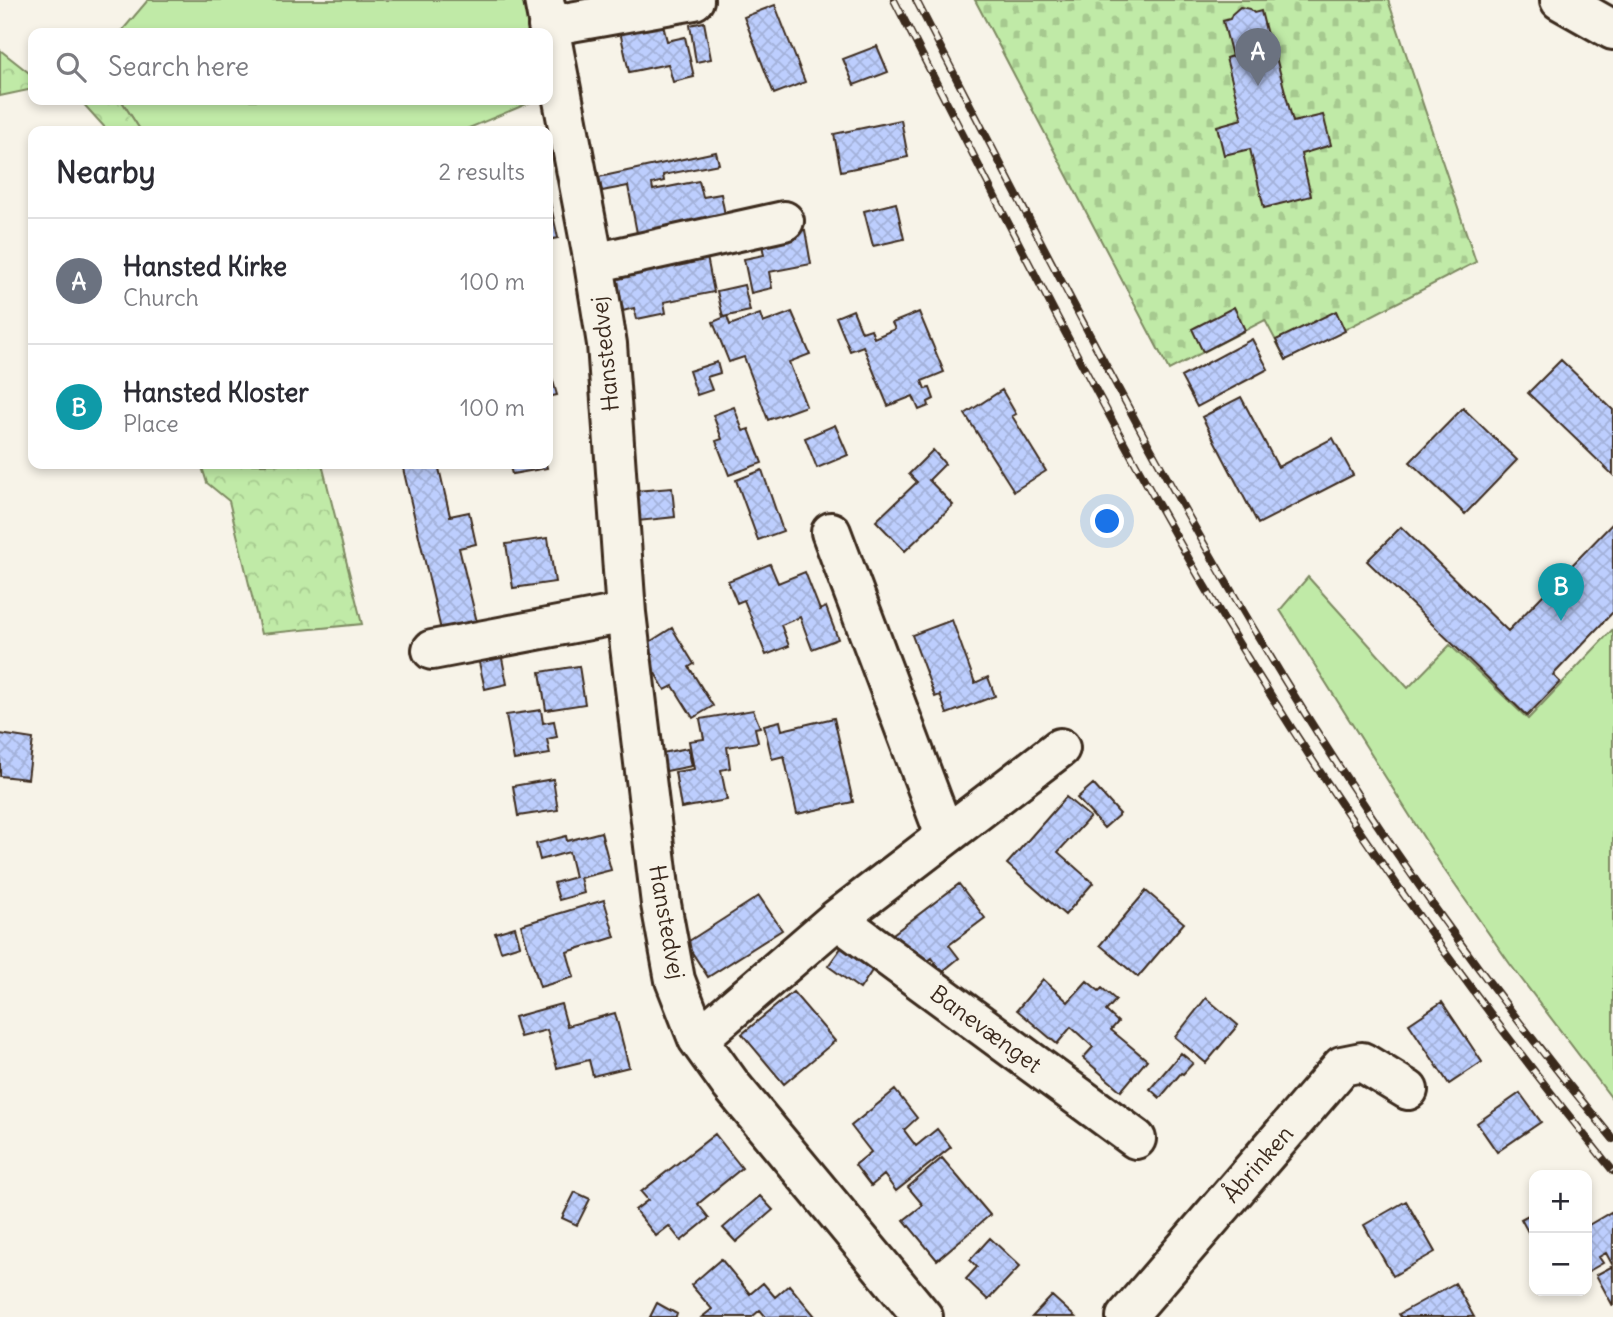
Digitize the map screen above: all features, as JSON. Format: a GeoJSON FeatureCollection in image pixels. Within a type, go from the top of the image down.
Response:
{"type":"FeatureCollection","features":[{"type":"Feature","properties":{"kind":"street","name":"Hanstedvej"},"geometry":{"type":"LineString","coordinates":[[546,13],[694,0]]}},
{"type":"Feature","properties":{"kind":"street"},"geometry":{"type":"LineString","coordinates":[[1560,0],[1613,30]]}},
{"type":"Feature","properties":{"kind":"street","name":"Hanstedvej"},"geometry":{"type":"LineString","coordinates":[[553,49],[607,344],[626,613],[661,904],[675,980],[698,1039],[731,1085],[923,1317]]}},
{"type":"Feature","properties":{"kind":"street","name":"Hanstedvej"},"geometry":{"type":"LineString","coordinates":[[594,263],[784,221]]}},
{"type":"Feature","properties":{"kind":"street"},"geometry":{"type":"LineString","coordinates":[[831,533],[946,835]]}},
{"type":"Feature","properties":{"kind":"street"},"geometry":{"type":"LineString","coordinates":[[432,649],[626,613]]}},
{"type":"Feature","properties":{"kind":"street"},"geometry":{"type":"LineString","coordinates":[[698,1039],[837,919],[1060,748]]}},
{"type":"Feature","properties":{"kind":"street","name":"Banevænget"},"geometry":{"type":"LineString","coordinates":[[837,919],[1136,1139]]}},
{"type":"Feature","properties":{"kind":"street","name":"Åbrinken"},"geometry":{"type":"LineString","coordinates":[[1126,1317],[1342,1066],[1362,1062],[1408,1090]]}},
{"type":"Feature","properties":{"kind":"green space"},"geometry":{"type":"Polygon","coordinates":[[[148,0],[527,0],[532,28],[124,28],[148,0]]]}},
{"type":"Feature","properties":{"kind":"green space"},"geometry":{"type":"Polygon","coordinates":[[[975,0],[1388,0],[1476,262],[1286,360],[1265,320],[1169,370],[975,0]]]}},
{"type":"Feature","properties":{"kind":"green space"},"geometry":{"type":"Polygon","coordinates":[[[0,50],[28,72],[28,90],[0,96],[0,50]]]}},
{"type":"Feature","properties":{"kind":"green space"},"geometry":{"type":"Polygon","coordinates":[[[85,105],[124,105],[138,126],[103,126],[85,105]]]}},
{"type":"Feature","properties":{"kind":"green space"},"geometry":{"type":"Polygon","coordinates":[[[124,105],[524,105],[474,126],[138,126],[124,105]]]}},
{"type":"Feature","properties":{"kind":"green space"},"geometry":{"type":"Polygon","coordinates":[[[203,469],[323,469],[362,624],[261,634],[229,501],[207,483],[203,469]]]}},
{"type":"Feature","properties":{"kind":"green space"},"geometry":{"type":"Polygon","coordinates":[[[1308,577],[1408,688],[1450,645],[1528,719],[1613,629],[1613,1100],[1510,964],[1441,865],[1280,610],[1308,577]]]}},
{"type":"Feature","properties":{"kind":"building"},"geometry":{"type":"Polygon","coordinates":[[[775,5],[805,82],[774,94],[744,17],[775,5]]]}},
{"type":"Feature","properties":{"kind":"building"},"geometry":{"type":"Polygon","coordinates":[[[1240,7],[1250,9],[1254,13],[1261,11],[1293,122],[1323,115],[1331,145],[1301,154],[1311,196],[1264,208],[1250,149],[1224,155],[1217,126],[1242,119],[1226,58],[1232,56],[1223,21],[1230,19],[1240,7]]]}},
{"type":"Feature","properties":{"kind":"building"},"geometry":{"type":"Polygon","coordinates":[[[661,17],[667,41],[685,37],[694,77],[673,82],[668,64],[629,72],[619,27],[661,17]]]}},
{"type":"Feature","properties":{"kind":"building"},"geometry":{"type":"Polygon","coordinates":[[[704,22],[711,59],[696,62],[690,25],[704,22]]]}},
{"type":"Feature","properties":{"kind":"building"},"geometry":{"type":"Polygon","coordinates":[[[877,46],[888,72],[854,85],[843,59],[877,46]]]}},
{"type":"Feature","properties":{"kind":"building"},"geometry":{"type":"Polygon","coordinates":[[[901,120],[908,157],[841,171],[834,134],[901,120]]]}},
{"type":"Feature","properties":{"kind":"building"},"geometry":{"type":"Polygon","coordinates":[[[716,152],[719,164],[663,175],[664,181],[652,184],[653,190],[699,181],[703,197],[721,194],[725,215],[637,233],[628,186],[602,191],[599,177],[716,152]]]}},
{"type":"Feature","properties":{"kind":"building"},"geometry":{"type":"Polygon","coordinates":[[[896,203],[904,239],[873,246],[864,211],[896,203]]]}},
{"type":"Feature","properties":{"kind":"building"},"geometry":{"type":"Polygon","coordinates":[[[553,216],[558,238],[553,239],[553,216]]]}},
{"type":"Feature","properties":{"kind":"building"},"geometry":{"type":"Polygon","coordinates":[[[805,230],[811,264],[769,272],[772,288],[751,293],[744,259],[764,255],[761,239],[805,230]]]}},
{"type":"Feature","properties":{"kind":"building"},"geometry":{"type":"Polygon","coordinates":[[[707,257],[714,292],[664,302],[666,313],[637,319],[634,308],[623,311],[616,275],[707,257]]]}},
{"type":"Feature","properties":{"kind":"building"},"geometry":{"type":"Polygon","coordinates":[[[744,285],[750,311],[723,317],[717,291],[744,285]]]}},
{"type":"Feature","properties":{"kind":"building"},"geometry":{"type":"Polygon","coordinates":[[[1234,307],[1245,330],[1203,352],[1192,329],[1234,307]]]}},
{"type":"Feature","properties":{"kind":"building"},"geometry":{"type":"Polygon","coordinates":[[[853,310],[862,332],[871,329],[874,338],[895,329],[892,323],[919,312],[944,372],[922,381],[925,389],[930,388],[934,399],[928,402],[929,406],[919,410],[913,396],[888,406],[863,346],[850,351],[836,317],[853,310]]]}},
{"type":"Feature","properties":{"kind":"building"},"geometry":{"type":"Polygon","coordinates":[[[1336,311],[1345,331],[1286,360],[1276,340],[1336,311]]]}},
{"type":"Feature","properties":{"kind":"building"},"geometry":{"type":"Polygon","coordinates":[[[792,312],[810,354],[789,362],[806,406],[768,420],[744,357],[729,362],[713,322],[727,316],[730,325],[760,314],[763,323],[792,312]]]}},
{"type":"Feature","properties":{"kind":"building"},"geometry":{"type":"Polygon","coordinates":[[[1252,339],[1268,369],[1197,407],[1181,377],[1252,339]]]}},
{"type":"Feature","properties":{"kind":"building"},"geometry":{"type":"Polygon","coordinates":[[[1561,360],[1613,410],[1613,475],[1528,393],[1561,360]]]}},
{"type":"Feature","properties":{"kind":"building"},"geometry":{"type":"Polygon","coordinates":[[[717,362],[720,373],[707,377],[712,390],[697,395],[689,371],[717,362]]]}},
{"type":"Feature","properties":{"kind":"building"},"geometry":{"type":"Polygon","coordinates":[[[1002,390],[1016,414],[1012,416],[1046,471],[1014,491],[965,414],[1002,390]]]}},
{"type":"Feature","properties":{"kind":"building"},"geometry":{"type":"Polygon","coordinates":[[[1241,397],[1278,467],[1333,438],[1353,475],[1258,524],[1202,417],[1241,397]]]}},
{"type":"Feature","properties":{"kind":"building"},"geometry":{"type":"Polygon","coordinates":[[[734,407],[743,431],[749,429],[762,463],[729,475],[716,441],[722,439],[713,415],[734,407]]]}},
{"type":"Feature","properties":{"kind":"building"},"geometry":{"type":"Polygon","coordinates":[[[1463,408],[1517,460],[1465,514],[1410,462],[1463,408]]]}},
{"type":"Feature","properties":{"kind":"building"},"geometry":{"type":"Polygon","coordinates":[[[835,425],[848,455],[817,468],[805,438],[835,425]]]}},
{"type":"Feature","properties":{"kind":"building"},"geometry":{"type":"Polygon","coordinates":[[[933,450],[945,464],[929,480],[953,505],[905,551],[876,521],[917,482],[909,474],[933,450]]]}},
{"type":"Feature","properties":{"kind":"building"},"geometry":{"type":"Polygon","coordinates":[[[403,469],[439,469],[450,516],[469,512],[476,544],[459,548],[477,622],[441,630],[403,469]]]}},
{"type":"Feature","properties":{"kind":"building"},"geometry":{"type":"Polygon","coordinates":[[[510,469],[541,469],[512,474],[510,469]]]}},
{"type":"Feature","properties":{"kind":"building"},"geometry":{"type":"Polygon","coordinates":[[[762,470],[783,531],[758,540],[736,480],[762,470]]]}},
{"type":"Feature","properties":{"kind":"building"},"geometry":{"type":"Polygon","coordinates":[[[672,488],[675,517],[638,521],[635,491],[672,488]]]}},
{"type":"Feature","properties":{"kind":"building"},"geometry":{"type":"Polygon","coordinates":[[[1613,523],[1613,612],[1553,675],[1560,682],[1527,716],[1367,561],[1401,527],[1508,631],[1613,523]]]}},
{"type":"Feature","properties":{"kind":"building"},"geometry":{"type":"Polygon","coordinates":[[[548,538],[555,582],[513,588],[506,544],[548,538]]]}},
{"type":"Feature","properties":{"kind":"building"},"geometry":{"type":"Polygon","coordinates":[[[770,564],[778,583],[805,572],[820,610],[826,607],[838,639],[812,649],[800,617],[781,625],[789,646],[766,655],[744,600],[737,603],[728,581],[770,564]]]}},
{"type":"Feature","properties":{"kind":"building"},"geometry":{"type":"Polygon","coordinates":[[[952,620],[975,683],[988,677],[995,696],[947,714],[940,695],[935,697],[912,635],[952,620]]]}},
{"type":"Feature","properties":{"kind":"building"},"geometry":{"type":"Polygon","coordinates":[[[672,628],[694,664],[689,667],[713,706],[693,718],[673,686],[665,690],[640,648],[672,628]]]}},
{"type":"Feature","properties":{"kind":"building"},"geometry":{"type":"Polygon","coordinates":[[[501,653],[507,684],[485,689],[478,658],[501,653]]]}},
{"type":"Feature","properties":{"kind":"building"},"geometry":{"type":"Polygon","coordinates":[[[579,666],[585,704],[546,710],[540,672],[579,666]]]}},
{"type":"Feature","properties":{"kind":"building"},"geometry":{"type":"Polygon","coordinates":[[[541,710],[543,723],[554,721],[557,737],[547,739],[550,754],[514,760],[506,715],[541,710]]]}},
{"type":"Feature","properties":{"kind":"building"},"geometry":{"type":"Polygon","coordinates":[[[753,710],[760,727],[755,728],[758,742],[727,747],[730,768],[721,770],[727,800],[681,808],[675,772],[694,769],[689,741],[704,739],[700,719],[753,710]]]}},
{"type":"Feature","properties":{"kind":"building"},"geometry":{"type":"Polygon","coordinates":[[[834,718],[853,802],[797,814],[784,756],[772,759],[764,725],[780,721],[782,730],[834,718]]]}},
{"type":"Feature","properties":{"kind":"building"},"geometry":{"type":"Polygon","coordinates":[[[0,734],[33,739],[28,779],[0,776],[0,734]]]}},
{"type":"Feature","properties":{"kind":"building"},"geometry":{"type":"Polygon","coordinates":[[[688,748],[692,766],[666,771],[662,753],[688,748]]]}},
{"type":"Feature","properties":{"kind":"building"},"geometry":{"type":"Polygon","coordinates":[[[553,779],[558,810],[518,816],[513,786],[553,779]]]}},
{"type":"Feature","properties":{"kind":"building"},"geometry":{"type":"Polygon","coordinates":[[[1093,784],[1120,814],[1104,828],[1077,798],[1093,784]]]}},
{"type":"Feature","properties":{"kind":"building"},"geometry":{"type":"Polygon","coordinates":[[[1066,797],[1090,817],[1058,852],[1093,883],[1065,915],[1007,864],[1066,797]]]}},
{"type":"Feature","properties":{"kind":"building"},"geometry":{"type":"Polygon","coordinates":[[[601,832],[611,870],[580,878],[584,893],[559,900],[554,883],[575,877],[569,852],[540,860],[536,844],[566,836],[567,841],[601,832]]]}},
{"type":"Feature","properties":{"kind":"building"},"geometry":{"type":"Polygon","coordinates":[[[959,884],[985,918],[949,945],[959,958],[942,972],[932,958],[919,968],[893,934],[959,884]]]}},
{"type":"Feature","properties":{"kind":"building"},"geometry":{"type":"Polygon","coordinates":[[[1146,891],[1184,923],[1138,977],[1100,945],[1146,891]]]}},
{"type":"Feature","properties":{"kind":"building"},"geometry":{"type":"Polygon","coordinates":[[[759,896],[782,930],[708,977],[686,943],[759,896]]]}},
{"type":"Feature","properties":{"kind":"building"},"geometry":{"type":"Polygon","coordinates":[[[604,900],[615,937],[567,952],[574,977],[540,987],[521,925],[604,900]]]}},
{"type":"Feature","properties":{"kind":"building"},"geometry":{"type":"Polygon","coordinates":[[[515,927],[520,945],[501,951],[495,933],[515,927]]]}},
{"type":"Feature","properties":{"kind":"building"},"geometry":{"type":"Polygon","coordinates":[[[844,944],[875,966],[860,989],[828,966],[844,944]]]}},
{"type":"Feature","properties":{"kind":"building"},"geometry":{"type":"Polygon","coordinates":[[[1043,979],[1068,1002],[1087,981],[1099,991],[1102,988],[1116,1000],[1106,1011],[1118,1022],[1111,1030],[1147,1060],[1121,1091],[1083,1058],[1093,1047],[1071,1027],[1057,1044],[1017,1010],[1043,979]]]}},
{"type":"Feature","properties":{"kind":"building"},"geometry":{"type":"Polygon","coordinates":[[[793,992],[835,1041],[784,1084],[742,1034],[793,992]]]}},
{"type":"Feature","properties":{"kind":"building"},"geometry":{"type":"Polygon","coordinates":[[[1206,998],[1238,1025],[1206,1063],[1175,1037],[1206,998]]]}},
{"type":"Feature","properties":{"kind":"building"},"geometry":{"type":"Polygon","coordinates":[[[1442,1002],[1482,1062],[1449,1084],[1409,1024],[1442,1002]]]}},
{"type":"Feature","properties":{"kind":"building"},"geometry":{"type":"Polygon","coordinates":[[[561,1004],[567,1026],[615,1013],[629,1067],[593,1076],[589,1060],[557,1068],[547,1030],[520,1037],[514,1017],[561,1004]]]}},
{"type":"Feature","properties":{"kind":"building"},"geometry":{"type":"Polygon","coordinates":[[[1181,1053],[1193,1063],[1160,1098],[1150,1089],[1181,1053]]]}},
{"type":"Feature","properties":{"kind":"building"},"geometry":{"type":"Polygon","coordinates":[[[895,1090],[917,1118],[904,1130],[916,1146],[937,1129],[951,1147],[896,1191],[884,1175],[871,1186],[855,1165],[871,1152],[851,1126],[895,1090]]]}},
{"type":"Feature","properties":{"kind":"building"},"geometry":{"type":"Polygon","coordinates":[[[1520,1093],[1541,1122],[1497,1152],[1477,1123],[1520,1093]]]}},
{"type":"Feature","properties":{"kind":"building"},"geometry":{"type":"Polygon","coordinates":[[[715,1134],[742,1168],[698,1204],[709,1218],[681,1241],[669,1226],[656,1236],[635,1210],[648,1200],[641,1192],[715,1134]]]}},
{"type":"Feature","properties":{"kind":"building"},"geometry":{"type":"Polygon","coordinates":[[[942,1158],[990,1215],[937,1260],[904,1220],[923,1205],[908,1187],[942,1158]]]}},
{"type":"Feature","properties":{"kind":"building"},"geometry":{"type":"Polygon","coordinates":[[[575,1192],[590,1199],[577,1225],[562,1218],[575,1192]]]}},
{"type":"Feature","properties":{"kind":"building"},"geometry":{"type":"Polygon","coordinates":[[[760,1196],[773,1210],[736,1242],[723,1228],[760,1196]]]}},
{"type":"Feature","properties":{"kind":"building"},"geometry":{"type":"Polygon","coordinates":[[[1406,1201],[1435,1252],[1393,1276],[1364,1225],[1406,1201]]]}},
{"type":"Feature","properties":{"kind":"building"},"geometry":{"type":"Polygon","coordinates":[[[1611,1212],[1613,1266],[1606,1253],[1599,1257],[1603,1263],[1592,1269],[1592,1223],[1611,1212]]]}},
{"type":"Feature","properties":{"kind":"building"},"geometry":{"type":"Polygon","coordinates":[[[1529,1215],[1529,1234],[1521,1219],[1529,1215]]]}},
{"type":"Feature","properties":{"kind":"building"},"geometry":{"type":"Polygon","coordinates":[[[990,1238],[1020,1266],[988,1300],[966,1279],[977,1267],[970,1260],[990,1238]]]}},
{"type":"Feature","properties":{"kind":"building"},"geometry":{"type":"Polygon","coordinates":[[[721,1259],[750,1294],[763,1283],[775,1297],[789,1285],[815,1316],[766,1317],[760,1310],[752,1317],[702,1317],[712,1309],[691,1285],[721,1259]]]}},
{"type":"Feature","properties":{"kind":"building"},"geometry":{"type":"Polygon","coordinates":[[[1613,1266],[1613,1306],[1596,1275],[1613,1266]]]}},
{"type":"Feature","properties":{"kind":"building"},"geometry":{"type":"Polygon","coordinates":[[[1455,1283],[1474,1317],[1401,1317],[1399,1314],[1455,1283]]]}},
{"type":"Feature","properties":{"kind":"building"},"geometry":{"type":"Polygon","coordinates":[[[1052,1296],[1075,1317],[1032,1317],[1052,1296]]]}},
{"type":"Feature","properties":{"kind":"building"},"geometry":{"type":"Polygon","coordinates":[[[657,1303],[677,1314],[676,1317],[650,1317],[657,1303]]]}},
{"type":"Feature","properties":{"kind":"railway"},"geometry":{"type":"LineString","coordinates":[[894,0],[1119,433],[1245,653],[1394,881],[1501,1028],[1613,1171]]}},
{"type":"Feature","properties":{"kind":"railway"},"geometry":{"type":"LineString","coordinates":[[916,0],[1176,495],[1289,688],[1349,782],[1443,919],[1543,1053],[1613,1139]]}},
{"type":"Feature","properties":{"kind":"place","name":"Hansted Kirke"},"geometry":{"type":"Point","coordinates":[1258,86]}},
{"type":"Feature","properties":{"kind":"place","name":"Hansted Kloster"},"geometry":{"type":"Point","coordinates":[1561,621]}}]}
